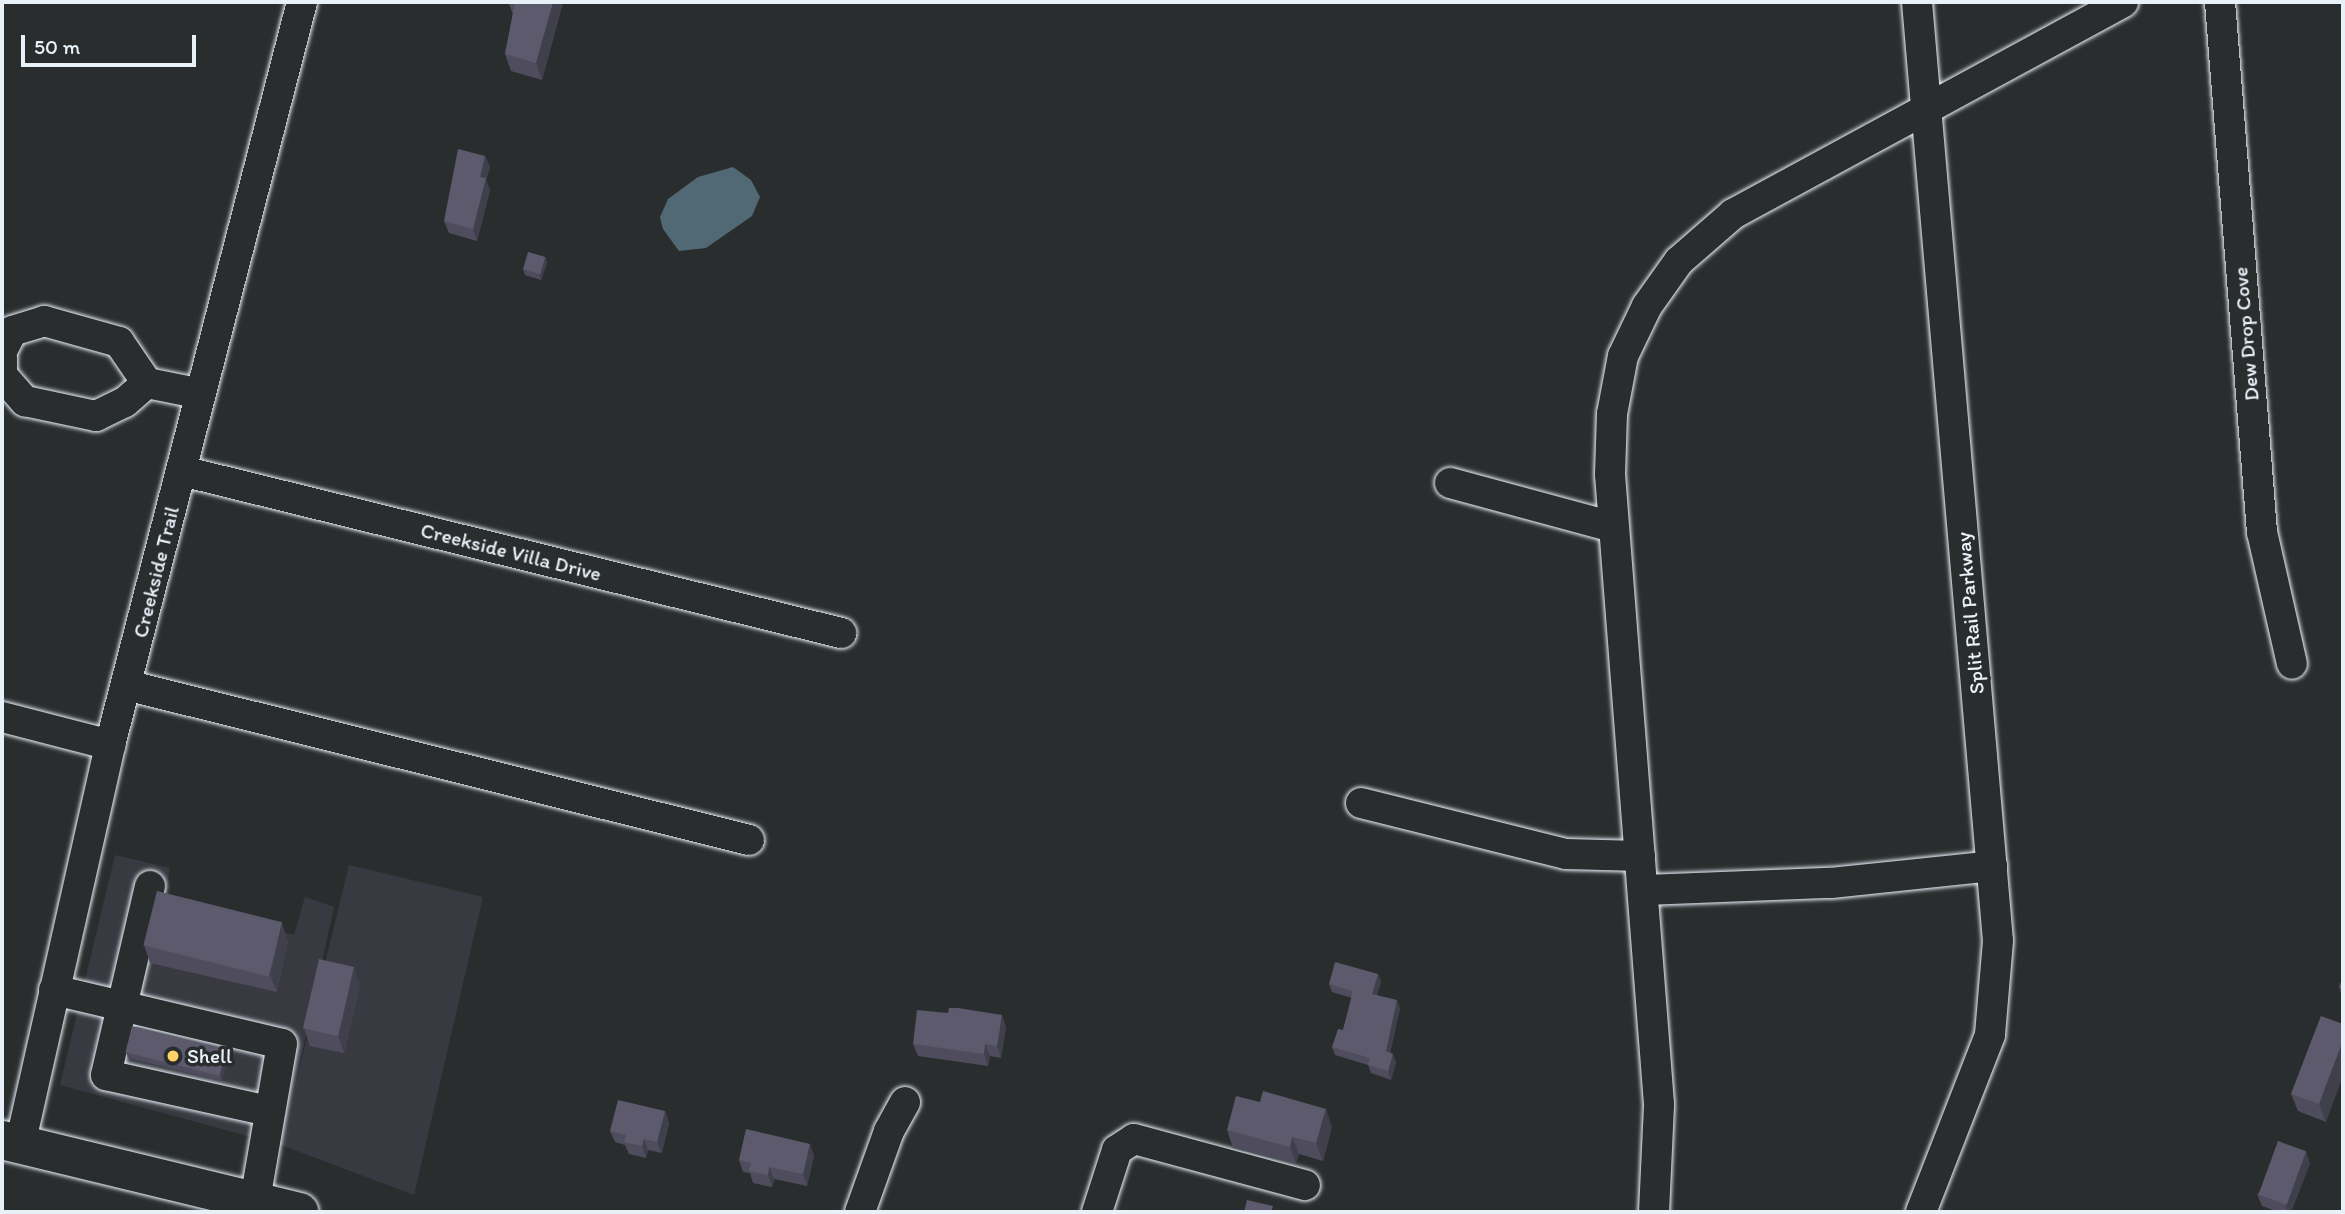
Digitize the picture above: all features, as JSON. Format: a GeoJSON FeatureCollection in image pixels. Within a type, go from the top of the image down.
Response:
{"type":"FeatureCollection","features":[{"type":"Feature","properties":{"kind":"main road"},"geometry":{"type":"LineString","coordinates":[[11,1142],[299,1212]]}},
{"type":"Feature","properties":{"kind":"street","name":"Creekside Trail"},"geometry":{"type":"LineString","coordinates":[[11,1142],[54,990],[110,745],[182,471],[197,393],[302,2]]}},
{"type":"Feature","properties":{"kind":"street","name":"Split Rail Parkway"},"geometry":{"type":"LineString","coordinates":[[1917,2],[1998,942],[1990,1035],[1921,1212]]}},
{"type":"Feature","properties":{"kind":"street"},"geometry":{"type":"LineString","coordinates":[[1654,1212],[1659,1104],[1645,890],[1613,527],[1612,414],[1623,356],[1647,306],[1679,261],[1733,214],[2123,2]]}},
{"type":"Feature","properties":{"kind":"street","name":"Dew Drop Cove"},"geometry":{"type":"LineString","coordinates":[[2220,2],[2262,532],[2292,664]]}},
{"type":"Feature","properties":{"kind":"street"},"geometry":{"type":"LineString","coordinates":[[2,351],[12,331],[44,321],[119,342],[147,383],[197,393]]}},
{"type":"Feature","properties":{"kind":"street"},"geometry":{"type":"LineString","coordinates":[[2,358],[2,375],[24,401],[96,416],[125,402],[147,383]]}},
{"type":"Feature","properties":{"kind":"street","name":"Creekside Villa Drive"},"geometry":{"type":"LineString","coordinates":[[182,471],[841,633]]}},
{"type":"Feature","properties":{"kind":"street"},"geometry":{"type":"LineString","coordinates":[[1450,483],[1613,527]]}},
{"type":"Feature","properties":{"kind":"street"},"geometry":{"type":"LineString","coordinates":[[127,685],[749,840]]}},
{"type":"Feature","properties":{"kind":"street"},"geometry":{"type":"LineString","coordinates":[[2,717],[110,745]]}},
{"type":"Feature","properties":{"kind":"street"},"geometry":{"type":"LineString","coordinates":[[1361,803],[1566,854],[1640,856]]}},
{"type":"Feature","properties":{"kind":"street"},"geometry":{"type":"LineString","coordinates":[[1645,890],[1831,883],[1992,866]]}},
{"type":"Feature","properties":{"kind":"street"},"geometry":{"type":"LineString","coordinates":[[150,886],[106,1075],[269,1111]]}},
{"type":"Feature","properties":{"kind":"street"},"geometry":{"type":"LineString","coordinates":[[54,990],[282,1044],[256,1201]]}},
{"type":"Feature","properties":{"kind":"street"},"geometry":{"type":"LineString","coordinates":[[860,1212],[889,1131],[905,1102]]}},
{"type":"Feature","properties":{"kind":"street"},"geometry":{"type":"LineString","coordinates":[[1097,1212],[1117,1150],[1134,1139],[1305,1185]]}},
{"type":"Feature","properties":{"kind":"shaded area"},"geometry":{"type":"Polygon","coordinates":[[[115,855],[170,868],[164,902],[294,935],[305,897],[334,907],[293,1095],[349,865],[483,897],[414,1195],[281,1145],[60,1085],[115,855]]]}},
{"type":"Feature","properties":{"kind":"water"},"geometry":{"type":"Polygon","coordinates":[[[733,167],[751,180],[760,197],[752,216],[706,248],[679,251],[663,229],[660,217],[668,199],[698,177],[733,167]]]}},
{"type":"Feature","properties":{"kind":"building"},"geometry":{"type":"Polygon","coordinates":[[[515,2],[553,2],[536,63],[505,54],[515,2]]]}},
{"type":"Feature","properties":{"kind":"building"},"geometry":{"type":"Polygon","coordinates":[[[458,149],[485,156],[480,177],[486,178],[473,229],[444,221],[458,149]]]}},
{"type":"Feature","properties":{"kind":"building"},"geometry":{"type":"Polygon","coordinates":[[[528,252],[545,257],[540,274],[523,269],[528,252]]]}},
{"type":"Feature","properties":{"kind":"building"},"geometry":{"type":"Polygon","coordinates":[[[157,891],[282,922],[269,977],[143,945],[157,891]]]}},
{"type":"Feature","properties":{"kind":"building"},"geometry":{"type":"Polygon","coordinates":[[[319,959],[354,967],[338,1036],[303,1028],[319,959]]]}},
{"type":"Feature","properties":{"kind":"building"},"geometry":{"type":"Polygon","coordinates":[[[1335,962],[1378,974],[1372,994],[1397,1000],[1386,1051],[1393,1054],[1388,1071],[1368,1065],[1370,1058],[1332,1047],[1338,1029],[1343,1030],[1353,991],[1329,984],[1335,962]]]}},
{"type":"Feature","properties":{"kind":"building"},"geometry":{"type":"Polygon","coordinates":[[[949,1008],[1002,1015],[997,1046],[985,1044],[984,1054],[913,1044],[917,1010],[948,1013],[949,1008]]]}},
{"type":"Feature","properties":{"kind":"building"},"geometry":{"type":"Polygon","coordinates":[[[2321,1016],[2343,1024],[2343,1041],[2319,1104],[2291,1094],[2321,1016]]]}},
{"type":"Feature","properties":{"kind":"building","name":"Shell"},"geometry":{"type":"Polygon","coordinates":[[[132,1026],[226,1049],[220,1076],[125,1052],[132,1026]]]}},
{"type":"Feature","properties":{"kind":"building"},"geometry":{"type":"Polygon","coordinates":[[[1263,1091],[1326,1109],[1316,1143],[1292,1137],[1290,1147],[1227,1130],[1236,1096],[1260,1102],[1263,1091]]]}},
{"type":"Feature","properties":{"kind":"building"},"geometry":{"type":"Polygon","coordinates":[[[618,1100],[665,1111],[657,1142],[644,1139],[642,1146],[624,1142],[626,1135],[610,1131],[618,1100]]]}},
{"type":"Feature","properties":{"kind":"building"},"geometry":{"type":"Polygon","coordinates":[[[746,1129],[810,1144],[803,1174],[769,1167],[768,1175],[749,1171],[751,1163],[739,1160],[746,1129]]]}},
{"type":"Feature","properties":{"kind":"building"},"geometry":{"type":"Polygon","coordinates":[[[2278,1141],[2306,1151],[2287,1205],[2259,1195],[2278,1141]]]}},
{"type":"Feature","properties":{"kind":"building"},"geometry":{"type":"Polygon","coordinates":[[[1247,1200],[1273,1206],[1271,1212],[1244,1212],[1247,1200]]]}},
{"type":"Feature","properties":{"kind":"place","name":"Shell"},"geometry":{"type":"Point","coordinates":[173,1056]}}]}
